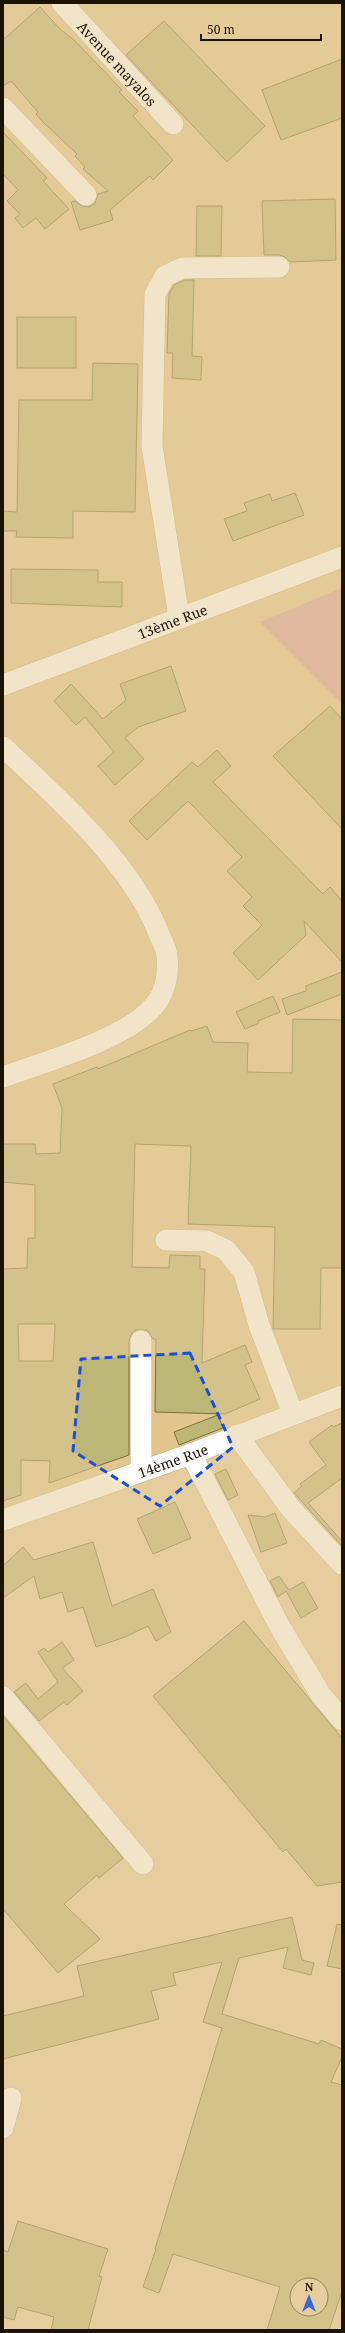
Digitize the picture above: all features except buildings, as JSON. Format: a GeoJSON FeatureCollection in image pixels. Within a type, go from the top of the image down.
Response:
{"type":"FeatureCollection","features":[{"type":"Feature","properties":{"kind":"street","name":"Avenue mayalos"},"geometry":{"type":"LineString","coordinates":[[62,3],[173,124]]}},
{"type":"Feature","properties":{"kind":"street"},"geometry":{"type":"LineString","coordinates":[[3,108],[86,195]]}},
{"type":"Feature","properties":{"kind":"street"},"geometry":{"type":"LineString","coordinates":[[179,617],[152,446],[155,294],[165,276],[182,268],[279,267]]}},
{"type":"Feature","properties":{"kind":"street","name":"13ème Rue"},"geometry":{"type":"LineString","coordinates":[[3,685],[179,617],[342,557]]}},
{"type":"Feature","properties":{"kind":"street"},"geometry":{"type":"LineString","coordinates":[[3,747],[64,804],[128,878],[154,922],[167,956],[165,988],[150,1011],[129,1027],[3,1078]]}},
{"type":"Feature","properties":{"kind":"street"},"geometry":{"type":"LineString","coordinates":[[166,1240],[207,1241],[226,1250],[244,1272],[259,1325],[293,1414]]}},
{"type":"Feature","properties":{"kind":"street"},"geometry":{"type":"LineString","coordinates":[[141,1341],[141,1471]]}},
{"type":"Feature","properties":{"kind":"street","name":"14ème Rue"},"geometry":{"type":"LineString","coordinates":[[3,1520],[191,1454],[237,1435],[342,1396]]}},
{"type":"Feature","properties":{"kind":"street"},"geometry":{"type":"LineString","coordinates":[[237,1435],[292,1510],[342,1564]]}},
{"type":"Feature","properties":{"kind":"street"},"geometry":{"type":"LineString","coordinates":[[191,1454],[280,1627],[321,1695],[342,1720]]}},
{"type":"Feature","properties":{"kind":"street"},"geometry":{"type":"LineString","coordinates":[[3,1697],[143,1864]]}},
{"type":"Feature","properties":{"kind":"street"},"geometry":{"type":"LineString","coordinates":[[3,2128],[11,2098]]}},
{"type":"Feature","properties":{"kind":"highlighted area"},"geometry":{"type":"Polygon","coordinates":[[[190,1353],[233,1447],[160,1506],[73,1451],[81,1359],[190,1353]]]}},
{"type":"Feature","properties":{"kind":"shaded area"},"geometry":{"type":"Polygon","coordinates":[[[3,3],[342,3],[342,1390],[3,1516],[3,3]]]}},
{"type":"Feature","properties":{"kind":"shaded area"},"geometry":{"type":"Polygon","coordinates":[[[342,588],[342,704],[260,622],[342,588]]]}}]}
